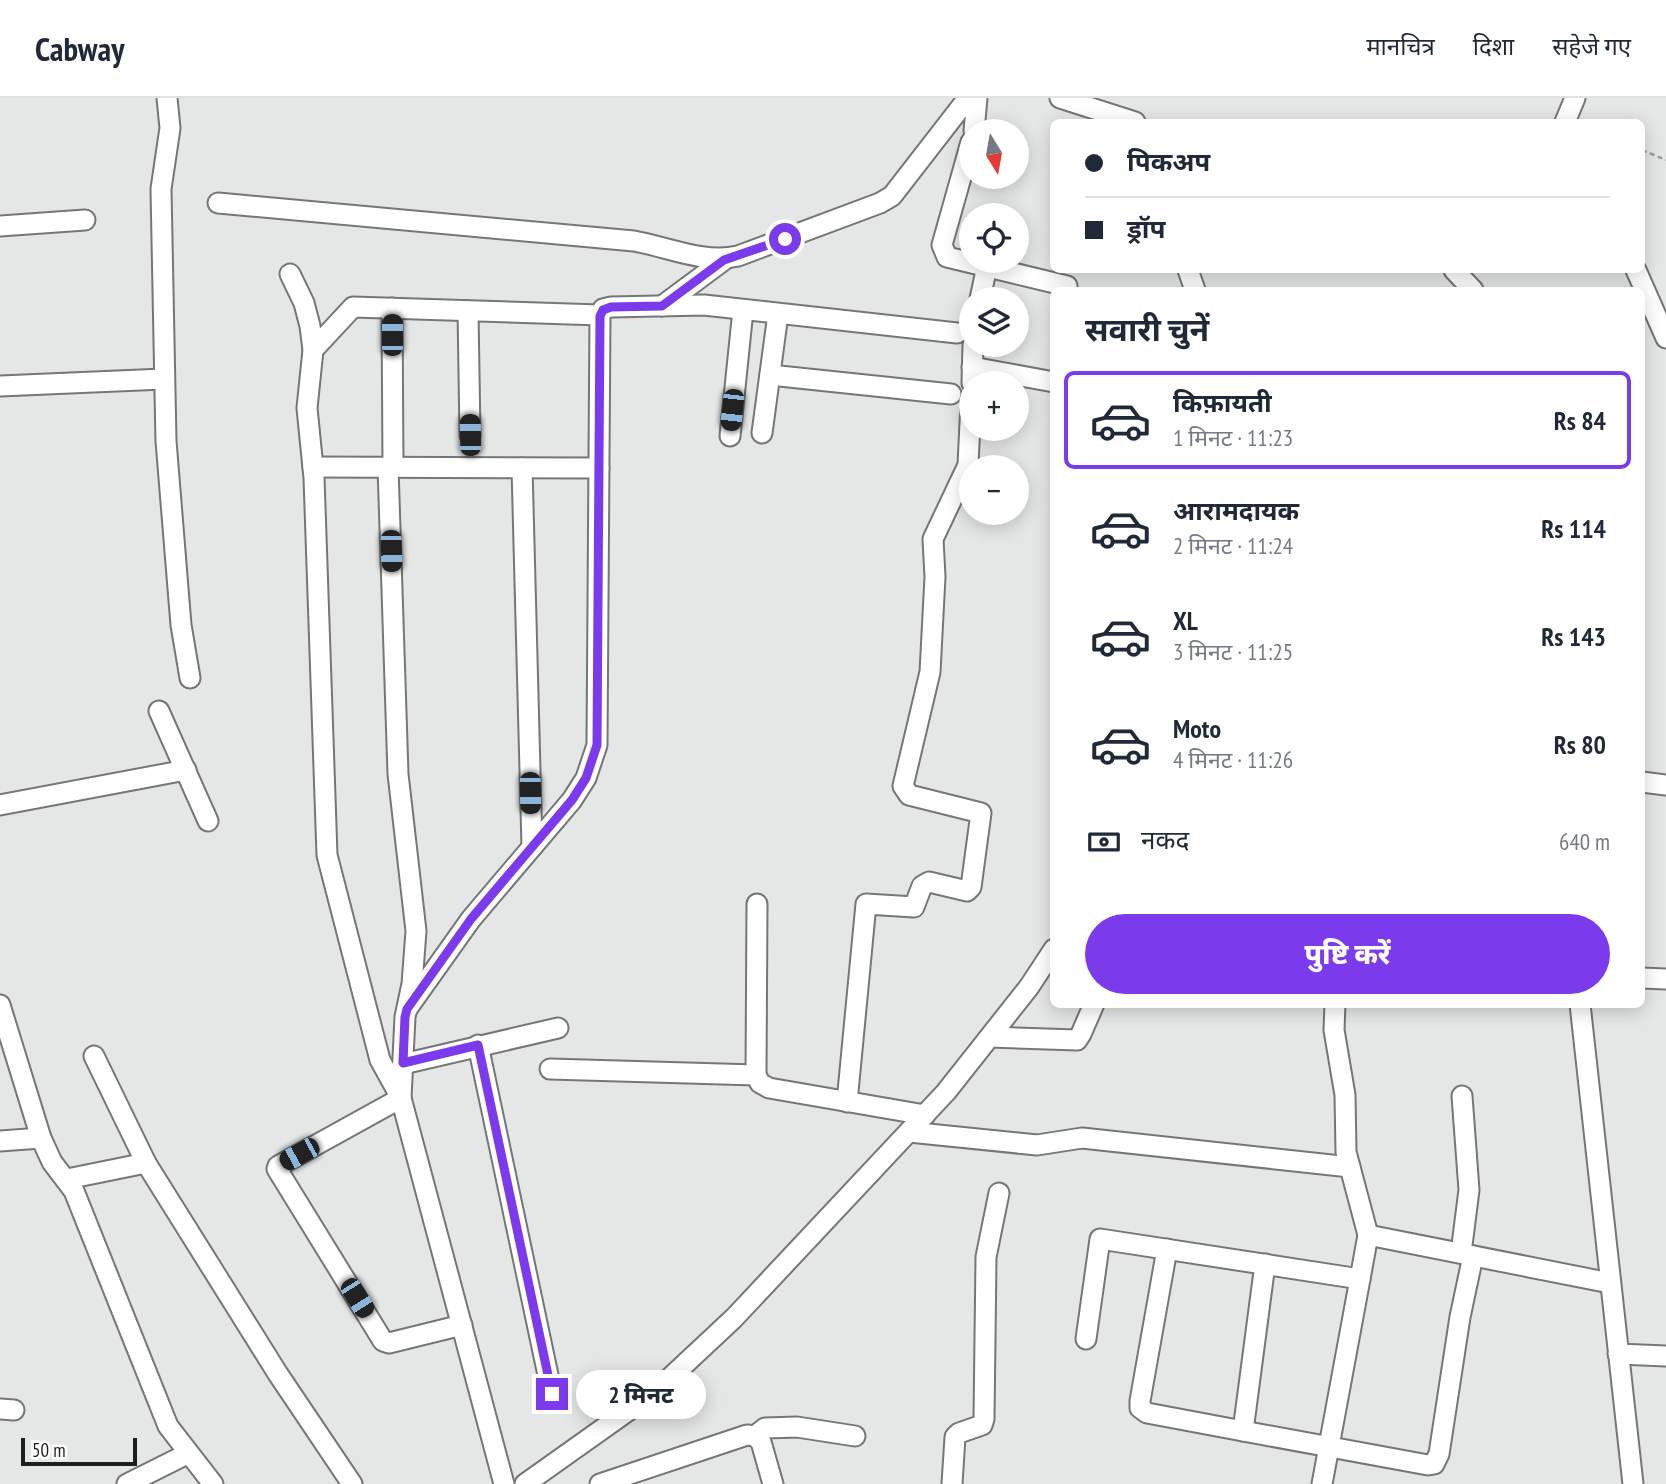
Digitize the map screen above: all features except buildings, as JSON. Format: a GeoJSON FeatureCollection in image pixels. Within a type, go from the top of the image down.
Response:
{"type":"FeatureCollection","features":[{"type":"Feature","properties":{"kind":"street"},"geometry":{"type":"LineString","coordinates":[[167,98],[170,128],[162,189],[166,442],[181,625],[190,678]]}},
{"type":"Feature","properties":{"kind":"street"},"geometry":{"type":"LineString","coordinates":[[218,203],[634,241],[724,260],[880,203],[892,196],[968,98]]}},
{"type":"Feature","properties":{"kind":"street"},"geometry":{"type":"LineString","coordinates":[[975,119],[977,98]]}},
{"type":"Feature","properties":{"kind":"street"},"geometry":{"type":"LineString","coordinates":[[1060,98],[1126,119]]}},
{"type":"Feature","properties":{"kind":"street"},"geometry":{"type":"LineString","coordinates":[[1565,119],[1575,98]]}},
{"type":"Feature","properties":{"kind":"street"},"geometry":{"type":"LineString","coordinates":[[959,185],[942,246],[947,257],[959,260]]}},
{"type":"Feature","properties":{"kind":"street"},"geometry":{"type":"LineString","coordinates":[[0,226],[85,220]]}},
{"type":"Feature","properties":{"kind":"street"},"geometry":{"type":"LineString","coordinates":[[662,306],[724,260]]}},
{"type":"Feature","properties":{"kind":"street"},"geometry":{"type":"LineString","coordinates":[[1015,273],[1067,286]]}},
{"type":"Feature","properties":{"kind":"street"},"geometry":{"type":"LineString","coordinates":[[1457,273],[1470,287]]}},
{"type":"Feature","properties":{"kind":"street"},"geometry":{"type":"LineString","coordinates":[[290,274],[304,303],[313,350],[307,408],[313,467],[327,855],[380,1060],[401,1098],[505,1484]]}},
{"type":"Feature","properties":{"kind":"street"},"geometry":{"type":"LineString","coordinates":[[1645,290],[1666,338]]}},
{"type":"Feature","properties":{"kind":"street"},"geometry":{"type":"LineString","coordinates":[[407,1009],[471,919],[572,800],[586,778],[597,745],[600,316],[603,310],[611,307],[704,305],[957,333]]}},
{"type":"Feature","properties":{"kind":"street"},"geometry":{"type":"LineString","coordinates":[[313,350],[353,307],[600,316]]}},
{"type":"Feature","properties":{"kind":"street"},"geometry":{"type":"LineString","coordinates":[[392,308],[391,467],[398,774],[416,931],[401,1098]]}},
{"type":"Feature","properties":{"kind":"street"},"geometry":{"type":"LineString","coordinates":[[730,436],[743,310]]}},
{"type":"Feature","properties":{"kind":"street"},"geometry":{"type":"LineString","coordinates":[[468,311],[470,435]]}},
{"type":"Feature","properties":{"kind":"street"},"geometry":{"type":"LineString","coordinates":[[762,433],[778,314]]}},
{"type":"Feature","properties":{"kind":"street"},"geometry":{"type":"LineString","coordinates":[[770,375],[951,394]]}},
{"type":"Feature","properties":{"kind":"street"},"geometry":{"type":"LineString","coordinates":[[0,386],[164,379]]}},
{"type":"Feature","properties":{"kind":"street"},"geometry":{"type":"LineString","coordinates":[[1029,380],[1050,382]]}},
{"type":"Feature","properties":{"kind":"street"},"geometry":{"type":"LineString","coordinates":[[846,1102],[866,904],[914,907],[922,886],[929,882],[967,891],[971,887],[981,813],[909,795],[903,786],[930,672],[935,577],[933,539],[968,465],[969,441]]}},
{"type":"Feature","properties":{"kind":"street"},"geometry":{"type":"LineString","coordinates":[[313,467],[599,468]]}},
{"type":"Feature","properties":{"kind":"street"},"geometry":{"type":"LineString","coordinates":[[522,468],[532,848]]}},
{"type":"Feature","properties":{"kind":"street"},"geometry":{"type":"LineString","coordinates":[[159,711],[208,821]]}},
{"type":"Feature","properties":{"kind":"street"},"geometry":{"type":"LineString","coordinates":[[0,805],[186,770]]}},
{"type":"Feature","properties":{"kind":"street"},"geometry":{"type":"LineString","coordinates":[[1645,782],[1666,785]]}},
{"type":"Feature","properties":{"kind":"street"},"geometry":{"type":"LineString","coordinates":[[757,904],[757,1075],[761,1083],[769,1088],[925,1115]]}},
{"type":"Feature","properties":{"kind":"street"},"geometry":{"type":"LineString","coordinates":[[525,1484],[656,1391],[734,1318],[925,1115],[1029,988],[1050,955]]}},
{"type":"Feature","properties":{"kind":"street"},"geometry":{"type":"LineString","coordinates":[[1645,978],[1666,979]]}},
{"type":"Feature","properties":{"kind":"street"},"geometry":{"type":"LineString","coordinates":[[0,1005],[41,1138],[52,1162],[66,1179],[79,1204],[168,1426],[187,1454],[213,1484]]}},
{"type":"Feature","properties":{"kind":"street"},"geometry":{"type":"LineString","coordinates":[[990,1037],[1077,1040],[1092,1008]]}},
{"type":"Feature","properties":{"kind":"street"},"geometry":{"type":"LineString","coordinates":[[1322,1484],[1368,1235],[1345,1143],[1344,1086],[1334,1030],[1335,1008]]}},
{"type":"Feature","properties":{"kind":"street"},"geometry":{"type":"LineString","coordinates":[[1580,1008],[1633,1484]]}},
{"type":"Feature","properties":{"kind":"street"},"geometry":{"type":"LineString","coordinates":[[403,1063],[558,1028]]}},
{"type":"Feature","properties":{"kind":"street"},"geometry":{"type":"LineString","coordinates":[[478,1045],[552,1394]]}},
{"type":"Feature","properties":{"kind":"street"},"geometry":{"type":"LineString","coordinates":[[94,1056],[146,1163],[278,1374],[352,1484]]}},
{"type":"Feature","properties":{"kind":"street"},"geometry":{"type":"LineString","coordinates":[[550,1069],[757,1075]]}},
{"type":"Feature","properties":{"kind":"street"},"geometry":{"type":"LineString","coordinates":[[1167,1249],[1140,1408],[1147,1413],[1434,1464],[1460,1317],[1467,1255],[1469,1190],[1462,1096]]}},
{"type":"Feature","properties":{"kind":"street"},"geometry":{"type":"LineString","coordinates":[[401,1098],[278,1166],[277,1172],[383,1340],[389,1343],[462,1325]]}},
{"type":"Feature","properties":{"kind":"street"},"geometry":{"type":"LineString","coordinates":[[909,1132],[1037,1145],[1082,1138],[1350,1167]]}},
{"type":"Feature","properties":{"kind":"street"},"geometry":{"type":"LineString","coordinates":[[0,1141],[41,1138]]}},
{"type":"Feature","properties":{"kind":"street"},"geometry":{"type":"LineString","coordinates":[[66,1179],[146,1163]]}},
{"type":"Feature","properties":{"kind":"street"},"geometry":{"type":"LineString","coordinates":[[953,1484],[955,1437],[982,1425],[984,1419],[986,1257],[999,1193]]}},
{"type":"Feature","properties":{"kind":"street"},"geometry":{"type":"LineString","coordinates":[[1368,1235],[1610,1283]]}},
{"type":"Feature","properties":{"kind":"street"},"geometry":{"type":"LineString","coordinates":[[1086,1339],[1100,1239],[1360,1279]]}},
{"type":"Feature","properties":{"kind":"street"},"geometry":{"type":"LineString","coordinates":[[1243,1431],[1265,1264]]}},
{"type":"Feature","properties":{"kind":"street"},"geometry":{"type":"LineString","coordinates":[[1618,1354],[1666,1356]]}},
{"type":"Feature","properties":{"kind":"street"},"geometry":{"type":"LineString","coordinates":[[755,1436],[765,1428],[797,1427],[855,1436]]}},
{"type":"Feature","properties":{"kind":"street"},"geometry":{"type":"LineString","coordinates":[[600,1484],[637,1478],[747,1435],[755,1436],[761,1442],[773,1484]]}},
{"type":"Feature","properties":{"kind":"street"},"geometry":{"type":"LineString","coordinates":[[127,1484],[187,1454]]}},
{"type":"Feature","properties":{"kind":"path"},"geometry":{"type":"LineString","coordinates":[[1645,151],[1666,160]]}},
{"type":"Feature","properties":{"kind":"route"},"geometry":{"type":"LineString","coordinates":[[552,1394],[478,1045],[403,1063],[405,1017],[407,1009],[432,971],[471,919],[572,800],[586,778],[597,745],[600,316],[603,310],[611,307],[662,306],[724,260],[785,239]]}}]}
